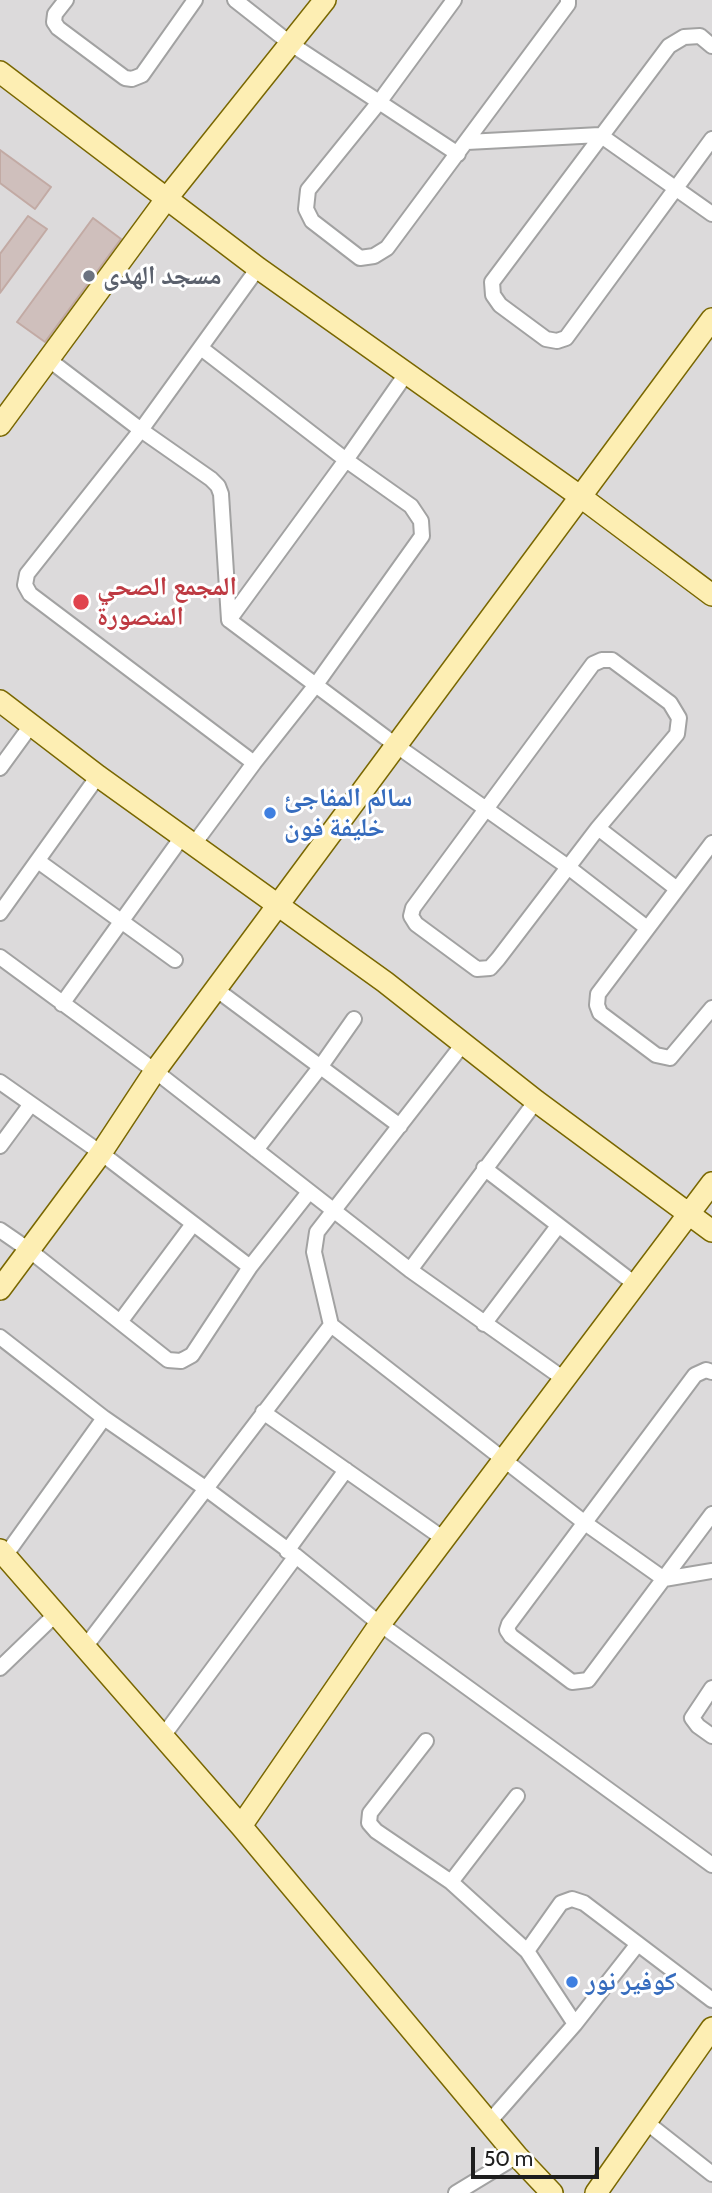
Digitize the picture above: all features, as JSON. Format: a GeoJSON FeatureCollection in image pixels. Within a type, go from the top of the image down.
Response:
{"type":"FeatureCollection","features":[{"type":"Feature","properties":{"kind":"street"},"geometry":{"type":"LineString","coordinates":[[66,0],[55,14],[54,22],[58,28],[125,78],[132,79],[142,75],[195,0]]}},
{"type":"Feature","properties":{"kind":"street"},"geometry":{"type":"LineString","coordinates":[[235,0],[291,44],[380,101],[463,148],[600,135],[712,214]]}},
{"type":"Feature","properties":{"kind":"street"},"geometry":{"type":"LineString","coordinates":[[0,425],[167,198],[326,0]]}},
{"type":"Feature","properties":{"kind":"street"},"geometry":{"type":"LineString","coordinates":[[454,0],[380,101],[308,190],[306,209],[312,220],[360,258],[374,256],[387,248],[463,148],[568,4],[568,0]]}},
{"type":"Feature","properties":{"kind":"street"},"geometry":{"type":"LineString","coordinates":[[712,46],[700,36],[684,37],[668,46],[492,282],[493,295],[500,305],[547,339],[557,341],[566,338],[712,139]]}},
{"type":"Feature","properties":{"kind":"street"},"geometry":{"type":"LineString","coordinates":[[0,72],[258,268],[581,497],[712,595]]}},
{"type":"Feature","properties":{"kind":"street"},"geometry":{"type":"LineString","coordinates":[[254,763],[30,594],[25,585],[27,574],[141,430],[258,268]]}},
{"type":"Feature","properties":{"kind":"street"},"geometry":{"type":"LineString","coordinates":[[0,1289],[102,1153],[155,1071],[712,318]]}},
{"type":"Feature","properties":{"kind":"street"},"geometry":{"type":"LineString","coordinates":[[62,1004],[122,922],[315,686],[422,536],[421,521],[411,506],[346,460],[201,348]]}},
{"type":"Feature","properties":{"kind":"street"},"geometry":{"type":"LineString","coordinates":[[48,359],[218,486],[221,494],[229,620],[397,746],[568,867],[646,928]]}},
{"type":"Feature","properties":{"kind":"street"},"geometry":{"type":"LineString","coordinates":[[229,620],[406,374]]}},
{"type":"Feature","properties":{"kind":"street"},"geometry":{"type":"LineString","coordinates":[[611,660],[670,703],[679,718],[677,734],[598,828],[490,968],[477,969],[416,924],[411,916],[412,908],[593,664],[611,660]]}},
{"type":"Feature","properties":{"kind":"street"},"geometry":{"type":"LineString","coordinates":[[0,701],[98,776],[280,905],[536,1101],[712,1231]]}},
{"type":"Feature","properties":{"kind":"street"},"geometry":{"type":"LineString","coordinates":[[0,768],[32,724]]}},
{"type":"Feature","properties":{"kind":"street"},"geometry":{"type":"LineString","coordinates":[[0,913],[98,776]]}},
{"type":"Feature","properties":{"kind":"street"},"geometry":{"type":"LineString","coordinates":[[598,828],[677,888]]}},
{"type":"Feature","properties":{"kind":"street"},"geometry":{"type":"LineString","coordinates":[[710,850],[677,888],[598,994],[600,1013],[656,1055],[670,1058],[712,1008]]}},
{"type":"Feature","properties":{"kind":"street"},"geometry":{"type":"LineString","coordinates":[[38,861],[176,960]]}},
{"type":"Feature","properties":{"kind":"street"},"geometry":{"type":"LineString","coordinates":[[0,957],[155,1071],[410,1270],[564,1378]]}},
{"type":"Feature","properties":{"kind":"street"},"geometry":{"type":"LineString","coordinates":[[217,990],[400,1126]]}},
{"type":"Feature","properties":{"kind":"street"},"geometry":{"type":"LineString","coordinates":[[256,1150],[354,1019]]}},
{"type":"Feature","properties":{"kind":"street"},"geometry":{"type":"LineString","coordinates":[[463,1044],[317,1232],[314,1252],[331,1325],[585,1523],[664,1579],[712,1571]]}},
{"type":"Feature","properties":{"kind":"street"},"geometry":{"type":"LineString","coordinates":[[0,1082],[102,1153],[250,1267]]}},
{"type":"Feature","properties":{"kind":"street"},"geometry":{"type":"LineString","coordinates":[[410,1270],[536,1101]]}},
{"type":"Feature","properties":{"kind":"street"},"geometry":{"type":"LineString","coordinates":[[0,1146],[31,1104]]}},
{"type":"Feature","properties":{"kind":"street"},"geometry":{"type":"LineString","coordinates":[[484,1168],[635,1284]]}},
{"type":"Feature","properties":{"kind":"street"},"geometry":{"type":"LineString","coordinates":[[241,1825],[380,1624],[712,1183]]}},
{"type":"Feature","properties":{"kind":"street"},"geometry":{"type":"LineString","coordinates":[[0,1230],[168,1360],[181,1361],[192,1355],[250,1267],[309,1192]]}},
{"type":"Feature","properties":{"kind":"street"},"geometry":{"type":"LineString","coordinates":[[120,1322],[193,1224]]}},
{"type":"Feature","properties":{"kind":"street"},"geometry":{"type":"LineString","coordinates":[[484,1324],[558,1226]]}},
{"type":"Feature","properties":{"kind":"street"},"geometry":{"type":"LineString","coordinates":[[85,1647],[331,1325]]}},
{"type":"Feature","properties":{"kind":"street"},"geometry":{"type":"LineString","coordinates":[[0,1337],[104,1418],[205,1488],[380,1624],[712,1865]]}},
{"type":"Feature","properties":{"kind":"street"},"geometry":{"type":"LineString","coordinates":[[712,1372],[706,1370],[695,1375],[507,1630],[511,1636],[572,1682],[588,1680],[712,1514]]}},
{"type":"Feature","properties":{"kind":"street"},"geometry":{"type":"LineString","coordinates":[[263,1412],[444,1539]]}},
{"type":"Feature","properties":{"kind":"street"},"geometry":{"type":"LineString","coordinates":[[104,1418],[2,1553],[241,1825],[517,2156],[552,2193]]}},
{"type":"Feature","properties":{"kind":"street"},"geometry":{"type":"LineString","coordinates":[[163,1736],[292,1554],[346,1470]]}},
{"type":"Feature","properties":{"kind":"street"},"geometry":{"type":"LineString","coordinates":[[0,1668],[56,1614]]}},
{"type":"Feature","properties":{"kind":"street"},"geometry":{"type":"LineString","coordinates":[[712,1688],[692,1718],[712,1737]]}},
{"type":"Feature","properties":{"kind":"street"},"geometry":{"type":"LineString","coordinates":[[426,1741],[370,1812],[369,1823],[376,1832],[451,1882],[527,1951],[575,2024]]}},
{"type":"Feature","properties":{"kind":"street"},"geometry":{"type":"LineString","coordinates":[[451,1882],[517,1796]]}},
{"type":"Feature","properties":{"kind":"street"},"geometry":{"type":"LineString","coordinates":[[527,1951],[561,1903],[572,1899],[584,1903],[712,2000]]}},
{"type":"Feature","properties":{"kind":"street"},"geometry":{"type":"LineString","coordinates":[[490,2121],[575,2024],[637,1944]]}},
{"type":"Feature","properties":{"kind":"street"},"geometry":{"type":"LineString","coordinates":[[596,2193],[712,2028]]}},
{"type":"Feature","properties":{"kind":"street"},"geometry":{"type":"LineString","coordinates":[[646,2122],[712,2174]]}},
{"type":"Feature","properties":{"kind":"street"},"geometry":{"type":"LineString","coordinates":[[456,2193],[517,2156]]}},
{"type":"Feature","properties":{"kind":"shaded area"},"geometry":{"type":"Polygon","coordinates":[[[0,0],[712,0],[712,2193],[0,2193],[0,0]]]}},
{"type":"Feature","properties":{"kind":"building"},"geometry":{"type":"Polygon","coordinates":[[[0,150],[51,187],[35,209],[0,183],[0,150]]]}},
{"type":"Feature","properties":{"kind":"building"},"geometry":{"type":"Polygon","coordinates":[[[28,216],[47,229],[0,293],[0,254],[28,216]]]}},
{"type":"Feature","properties":{"kind":"building"},"geometry":{"type":"Polygon","coordinates":[[[93,218],[121,239],[45,342],[17,322],[93,218]]]}},
{"type":"Feature","properties":{"kind":"place","name":"مسجد الهدى"},"geometry":{"type":"Point","coordinates":[89,276]}},
{"type":"Feature","properties":{"kind":"place","name":"المجمع الصحي المنصورة"},"geometry":{"type":"Point","coordinates":[81,602]}},
{"type":"Feature","properties":{"kind":"place","name":"سالم المفاجئ خليفة فون"},"geometry":{"type":"Point","coordinates":[270,813]}},
{"type":"Feature","properties":{"kind":"place","name":"كوفير نور"},"geometry":{"type":"Point","coordinates":[572,1982]}}]}
